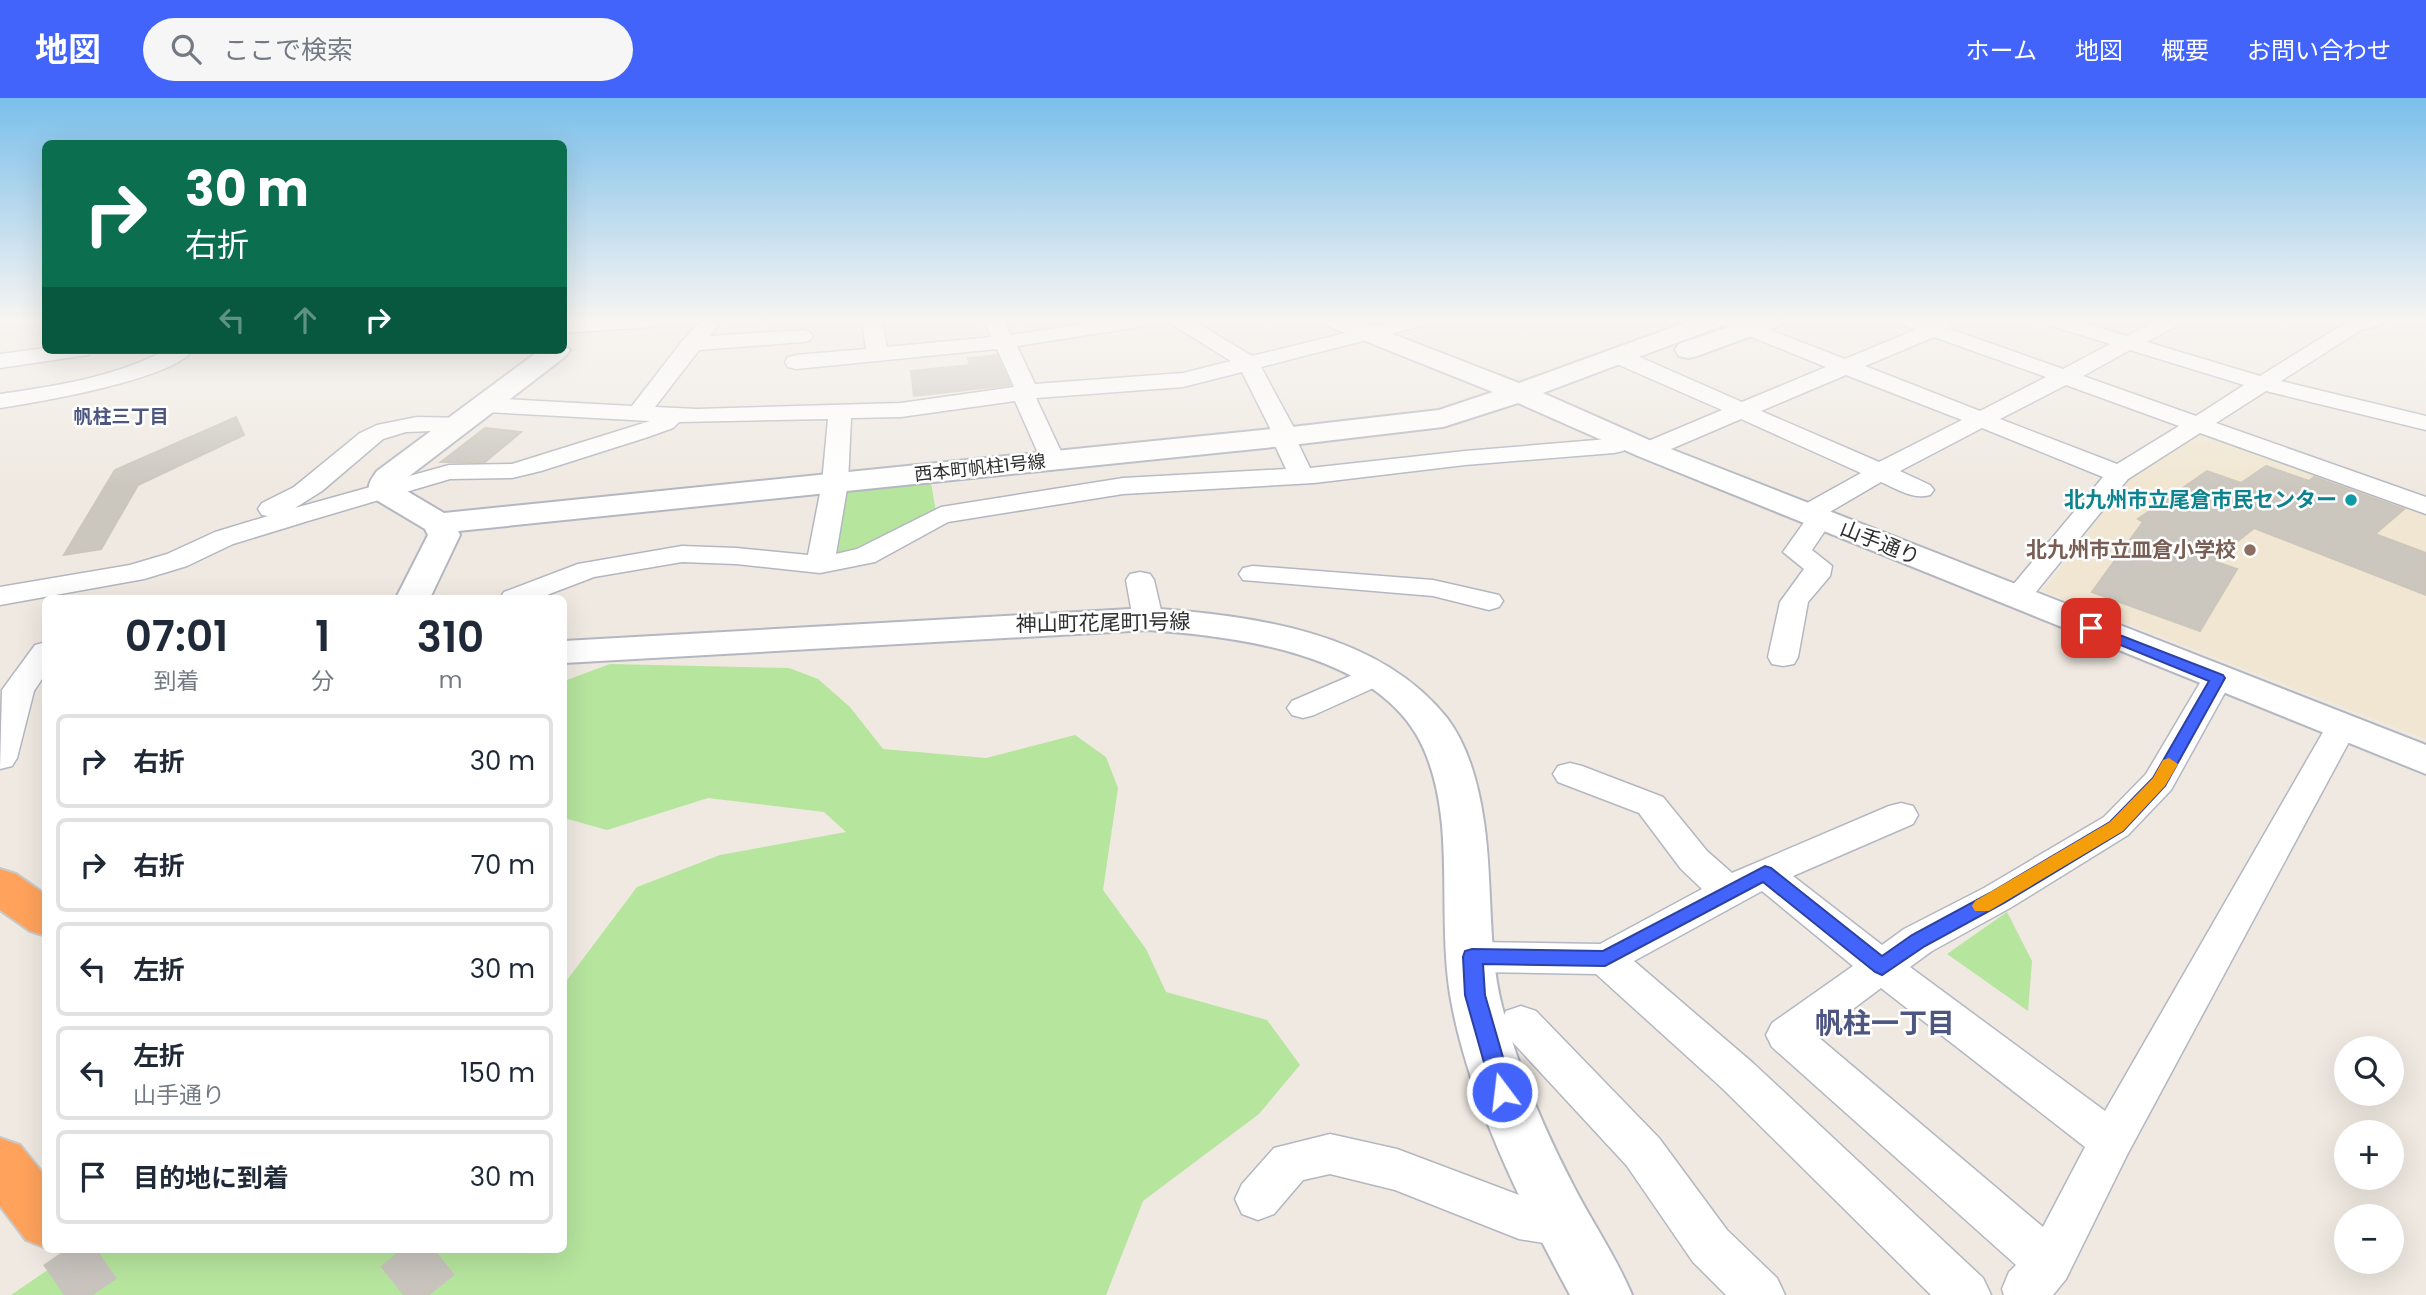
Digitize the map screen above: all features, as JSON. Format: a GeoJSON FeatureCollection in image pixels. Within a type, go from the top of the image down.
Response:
{"type":"FeatureCollection","features":[{"type":"Feature","properties":{"kind":"highway"},"geometry":{"type":"LineString","coordinates":[[0,886],[42,916]]}},
{"type":"Feature","properties":{"kind":"highway"},"geometry":{"type":"LineString","coordinates":[[0,1163],[42,1216]]}},
{"type":"Feature","properties":{"kind":"street"},"geometry":{"type":"LineString","coordinates":[[0,401],[31,397],[112,377]]}},
{"type":"Feature","properties":{"kind":"street"},"geometry":{"type":"LineString","coordinates":[[384,491],[388,478],[486,405],[517,377]]}},
{"type":"Feature","properties":{"kind":"street"},"geometry":{"type":"LineString","coordinates":[[639,412],[665,377]]}},
{"type":"Feature","properties":{"kind":"street"},"geometry":{"type":"LineString","coordinates":[[785,414],[793,377]]}},
{"type":"Feature","properties":{"kind":"street"},"geometry":{"type":"LineString","coordinates":[[1019,377],[1053,460]]}},
{"type":"Feature","properties":{"kind":"street"},"geometry":{"type":"LineString","coordinates":[[486,405],[673,414],[840,413],[901,410],[1025,393],[1195,377]]}},
{"type":"Feature","properties":{"kind":"street"},"geometry":{"type":"LineString","coordinates":[[1255,377],[1282,428],[1283,437],[1301,475]]}},
{"type":"Feature","properties":{"kind":"street","name":"山手通り"},"geometry":{"type":"LineString","coordinates":[[1478,377],[1635,445],[2426,760]]}},
{"type":"Feature","properties":{"kind":"street","name":"西本町帆柱1号線"},"geometry":{"type":"LineString","coordinates":[[438,523],[1283,437],[1443,418],[1519,393],[1562,396],[1599,377]]}},
{"type":"Feature","properties":{"kind":"street"},"geometry":{"type":"LineString","coordinates":[[1665,377],[1921,490]]}},
{"type":"Feature","properties":{"kind":"street"},"geometry":{"type":"LineString","coordinates":[[522,595],[588,570],[682,554],[736,556],[820,565],[865,556],[941,515],[1124,486],[1301,475],[1465,458],[1635,445],[1741,411],[1822,377]]}},
{"type":"Feature","properties":{"kind":"street"},"geometry":{"type":"LineString","coordinates":[[1870,377],[2119,474]]}},
{"type":"Feature","properties":{"kind":"street"},"geometry":{"type":"LineString","coordinates":[[1783,657],[1790,611],[1801,587],[1816,576],[1818,566],[1797,552],[1814,516],[1880,472],[2064,377]]}},
{"type":"Feature","properties":{"kind":"street"},"geometry":{"type":"LineString","coordinates":[[2068,377],[2424,502]]}},
{"type":"Feature","properties":{"kind":"street"},"geometry":{"type":"LineString","coordinates":[[2264,377],[2426,423]]}},
{"type":"Feature","properties":{"kind":"street"},"geometry":{"type":"LineString","coordinates":[[2016,598],[2119,474],[2269,378],[2426,406]]}},
{"type":"Feature","properties":{"kind":"street"},"geometry":{"type":"LineString","coordinates":[[820,565],[835,483],[840,413]]}},
{"type":"Feature","properties":{"kind":"street"},"geometry":{"type":"LineString","coordinates":[[0,596],[87,590],[166,563],[224,538],[449,472],[512,471],[532,466],[665,423],[673,414]]}},
{"type":"Feature","properties":{"kind":"street"},"geometry":{"type":"LineString","coordinates":[[0,582],[143,555],[288,503],[310,489],[374,434],[406,425],[460,423]]}},
{"type":"Feature","properties":{"kind":"street"},"geometry":{"type":"LineString","coordinates":[[384,491],[438,523],[444,535],[414,595]]}},
{"type":"Feature","properties":{"kind":"street"},"geometry":{"type":"LineString","coordinates":[[1253,574],[1433,588],[1489,601]]}},
{"type":"Feature","properties":{"kind":"street","name":"神山町花尾町1号線"},"geometry":{"type":"LineString","coordinates":[[567,652],[1144,599],[1200,621],[1285,637],[1378,674],[1405,696],[1433,727],[1452,767],[1462,823],[1475,995],[1502,1092],[1562,1224],[1602,1295]]}},
{"type":"Feature","properties":{"kind":"street"},"geometry":{"type":"LineString","coordinates":[[0,758],[18,690],[42,657]]}},
{"type":"Feature","properties":{"kind":"street"},"geometry":{"type":"LineString","coordinates":[[1303,708],[1378,674]]}},
{"type":"Feature","properties":{"kind":"street"},"geometry":{"type":"LineString","coordinates":[[2218,678],[2159,782],[2116,826],[1997,898],[1919,940],[1787,1035],[2037,1276],[2341,727]]}},
{"type":"Feature","properties":{"kind":"street"},"geometry":{"type":"LineString","coordinates":[[1570,774],[1651,805],[1694,860],[1729,892]]}},
{"type":"Feature","properties":{"kind":"street"},"geometry":{"type":"LineString","coordinates":[[1472,957],[1605,959],[1765,873],[1901,815]]}},
{"type":"Feature","properties":{"kind":"street"},"geometry":{"type":"LineString","coordinates":[[1765,873],[1882,967],[2111,1141]]}},
{"type":"Feature","properties":{"kind":"street"},"geometry":{"type":"LineString","coordinates":[[1605,959],[1738,1076],[1966,1295]]}},
{"type":"Feature","properties":{"kind":"street"},"geometry":{"type":"LineString","coordinates":[[1521,1023],[1643,1152],[1710,1246],[1760,1295]]}},
{"type":"Feature","properties":{"kind":"street"},"geometry":{"type":"LineString","coordinates":[[1258,1199],[1290,1162],[1330,1154],[1397,1170],[1518,1217],[1562,1224]]}},
{"type":"Feature","properties":{"kind":"shaded area","name":"北九州市立皿倉小学校"},"geometry":{"type":"Polygon","coordinates":[[[2206,431],[2426,509],[2426,739],[2043,591],[2130,478],[2206,431]]]}},
{"type":"Feature","properties":{"kind":"green space"},"geometry":{"type":"Polygon","coordinates":[[[931,483],[936,512],[861,551],[835,556],[843,493],[931,483]]]}},
{"type":"Feature","properties":{"kind":"green space"},"geometry":{"type":"Polygon","coordinates":[[[610,664],[789,668],[818,679],[850,707],[883,749],[986,758],[1075,735],[1106,757],[1118,788],[1103,890],[1146,949],[1166,992],[1267,1020],[1300,1065],[1259,1114],[1143,1201],[1106,1295],[11,1295],[73,1253],[567,1253],[567,980],[637,887],[720,855],[846,832],[824,812],[708,798],[607,830],[567,819],[567,680],[610,664]]]}},
{"type":"Feature","properties":{"kind":"green space"},"geometry":{"type":"Polygon","coordinates":[[[2007,912],[2032,961],[2028,1011],[1947,954],[2007,912]]]}},
{"type":"Feature","properties":{"kind":"building"},"geometry":{"type":"Polygon","coordinates":[[[912,377],[1006,377],[1010,385],[914,396],[912,377]]]}},
{"type":"Feature","properties":{"kind":"building"},"geometry":{"type":"Polygon","coordinates":[[[236,417],[244,435],[138,485],[101,549],[64,555],[115,470],[236,417]]]}},
{"type":"Feature","properties":{"kind":"building"},"geometry":{"type":"Polygon","coordinates":[[[485,428],[521,432],[485,462],[441,462],[485,428]]]}},
{"type":"Feature","properties":{"kind":"building"},"geometry":{"type":"Polygon","coordinates":[[[2266,466],[2309,481],[2314,477],[2404,509],[2375,534],[2426,553],[2426,595],[2254,528],[2213,561],[2237,569],[2200,631],[2092,592],[2143,522],[2138,519],[2207,471],[2241,483],[2266,466]]]}},
{"type":"Feature","properties":{"kind":"tunnel"},"geometry":{"type":"LineString","coordinates":[[67,1253],[96,1295]]}},
{"type":"Feature","properties":{"kind":"tunnel"},"geometry":{"type":"LineString","coordinates":[[403,1253],[437,1295]]}},
{"type":"Feature","properties":{"kind":"slow traffic"},"geometry":{"type":"LineString","coordinates":[[1982,906],[2116,826],[2159,782],[2169,764]]}},
{"type":"Feature","properties":{"kind":"place","name":"北九州市立尾倉市民センター"},"geometry":{"type":"Point","coordinates":[2351,500]}},
{"type":"Feature","properties":{"kind":"place","name":"北九州市立皿倉小学校"},"geometry":{"type":"Point","coordinates":[2250,550]}},
{"type":"Feature","properties":{"kind":"district","name":"帆柱三丁目"},"geometry":{"type":"Point","coordinates":[121,416]}},
{"type":"Feature","properties":{"kind":"district","name":"帆柱一丁目"},"geometry":{"type":"Point","coordinates":[1885,1023]}},
{"type":"Feature","properties":{"kind":"route"},"geometry":{"type":"LineString","coordinates":[[1502,1092],[1475,995],[1472,957],[1605,959],[1765,873],[1882,967],[1919,940],[1997,898],[2116,826],[2159,782],[2218,678],[2091,628]]}}]}
